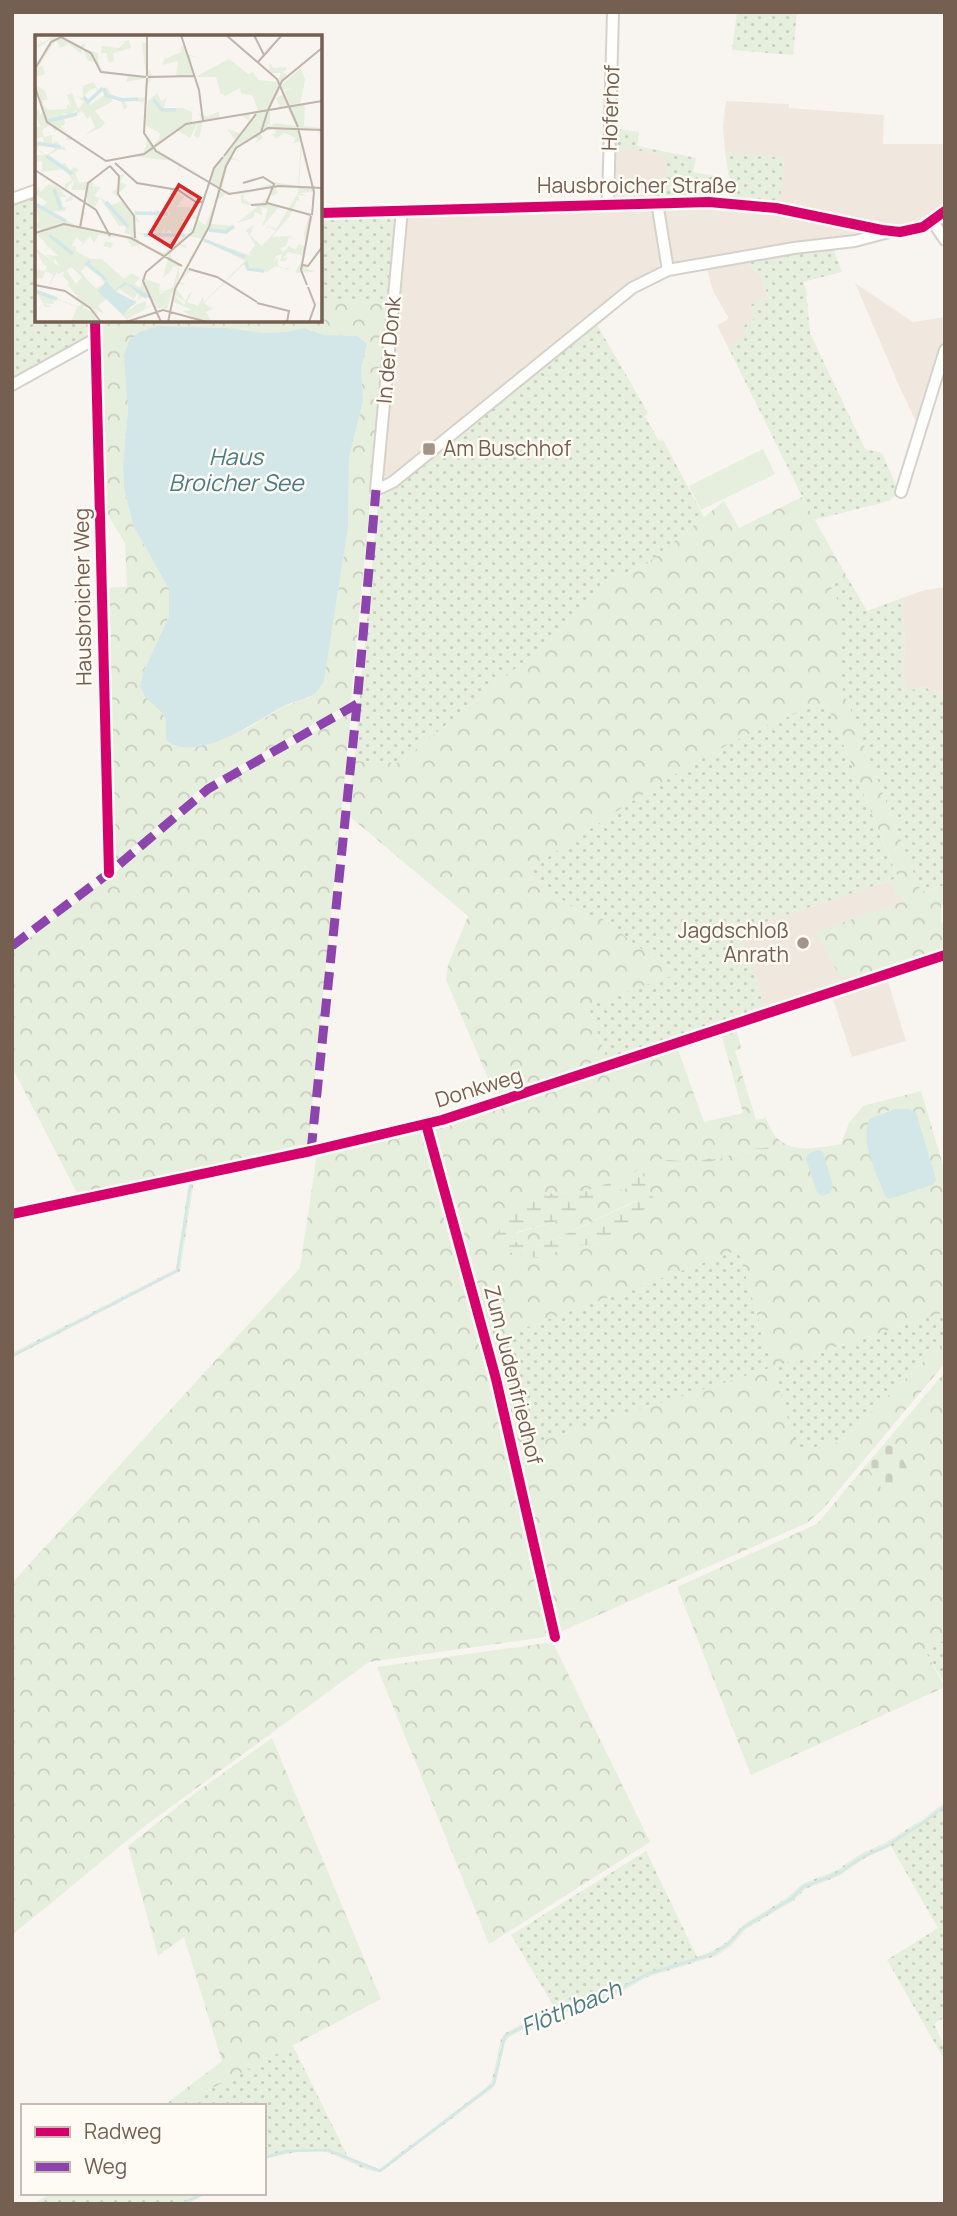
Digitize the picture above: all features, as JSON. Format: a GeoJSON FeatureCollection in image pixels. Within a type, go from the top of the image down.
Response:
{"type":"FeatureCollection","features":[{"type":"Feature","properties":{"kind":"street","name":"Hoferhof"},"geometry":{"type":"LineString","coordinates":[[608,204],[614,12]]}},
{"type":"Feature","properties":{"kind":"street"},"geometry":{"type":"LineString","coordinates":[[12,199],[35,191]]}},
{"type":"Feature","properties":{"kind":"street"},"geometry":{"type":"LineString","coordinates":[[657,202],[668,270],[768,252],[855,241],[891,231]]}},
{"type":"Feature","properties":{"kind":"street","name":"Hausbroicher Straße"},"geometry":{"type":"LineString","coordinates":[[322,213],[718,202],[763,206],[891,231],[916,230],[933,222],[945,211]]}},
{"type":"Feature","properties":{"kind":"street","name":"In der Donk"},"geometry":{"type":"LineString","coordinates":[[402,210],[376,490],[393,482],[632,288],[668,270]]}},
{"type":"Feature","properties":{"kind":"street"},"geometry":{"type":"LineString","coordinates":[[933,222],[945,240]]}},
{"type":"Feature","properties":{"kind":"street","name":"Hausbroicher Weg"},"geometry":{"type":"LineString","coordinates":[[95,322],[109,873]]}},
{"type":"Feature","properties":{"kind":"street"},"geometry":{"type":"LineString","coordinates":[[12,386],[95,339]]}},
{"type":"Feature","properties":{"kind":"street"},"geometry":{"type":"LineString","coordinates":[[901,492],[945,350]]}},
{"type":"Feature","properties":{"kind":"street","name":"Donkweg"},"geometry":{"type":"LineString","coordinates":[[12,1214],[426,1124],[945,955]]}},
{"type":"Feature","properties":{"kind":"street","name":"Zum Judenfriedhof"},"geometry":{"type":"LineString","coordinates":[[426,1124],[499,1391],[555,1637]]}},
{"type":"Feature","properties":{"kind":"shaded area"},"geometry":{"type":"Polygon","coordinates":[[[726,101],[789,104],[789,108],[884,115],[883,144],[945,144],[945,200],[936,212],[917,223],[895,227],[780,203],[784,158],[725,152],[723,126],[726,101]]]}},
{"type":"Feature","properties":{"kind":"shaded area"},"geometry":{"type":"Polygon","coordinates":[[[612,145],[667,156],[667,197],[610,199],[612,145]]]}},
{"type":"Feature","properties":{"kind":"shaded area"},"geometry":{"type":"Polygon","coordinates":[[[654,207],[664,266],[615,297],[391,480],[380,474],[404,228],[409,217],[654,207]]]}},
{"type":"Feature","properties":{"kind":"shaded area"},"geometry":{"type":"Polygon","coordinates":[[[663,208],[731,208],[793,215],[877,234],[670,265],[663,208]]]}},
{"type":"Feature","properties":{"kind":"shaded area"},"geometry":{"type":"Polygon","coordinates":[[[742,259],[761,276],[768,297],[749,306],[756,318],[745,338],[728,347],[717,325],[728,317],[713,291],[706,266],[742,259]]]}},
{"type":"Feature","properties":{"kind":"shaded area"},"geometry":{"type":"Polygon","coordinates":[[[855,283],[913,322],[945,317],[945,338],[918,426],[899,386],[855,283]]]}},
{"type":"Feature","properties":{"kind":"shaded area"},"geometry":{"type":"Polygon","coordinates":[[[945,587],[945,692],[929,691],[927,687],[906,691],[903,678],[905,643],[902,598],[945,587]]]}},
{"type":"Feature","properties":{"kind":"shaded area"},"geometry":{"type":"Polygon","coordinates":[[[889,881],[895,892],[905,901],[856,973],[859,979],[766,1010],[739,930],[889,881]]]}},
{"type":"Feature","properties":{"kind":"shaded area"},"geometry":{"type":"Polygon","coordinates":[[[887,978],[906,1041],[852,1057],[832,996],[887,978]]]}},
{"type":"Feature","properties":{"kind":"green space"},"geometry":{"type":"Polygon","coordinates":[[[737,12],[797,12],[793,55],[732,50],[737,12]]]}},
{"type":"Feature","properties":{"kind":"green space"},"geometry":{"type":"Polygon","coordinates":[[[619,129],[639,132],[637,146],[696,158],[693,172],[720,177],[722,197],[667,197],[666,156],[612,145],[612,134],[619,129]]]}},
{"type":"Feature","properties":{"kind":"green space"},"geometry":{"type":"Polygon","coordinates":[[[725,152],[784,158],[780,203],[732,198],[725,152]]]}},
{"type":"Feature","properties":{"kind":"green space"},"geometry":{"type":"Polygon","coordinates":[[[35,196],[35,322],[90,322],[91,337],[12,381],[12,204],[35,196]]]}},
{"type":"Feature","properties":{"kind":"green space"},"geometry":{"type":"Polygon","coordinates":[[[398,215],[389,304],[322,298],[322,218],[398,215]]]}},
{"type":"Feature","properties":{"kind":"green space"},"geometry":{"type":"Polygon","coordinates":[[[832,245],[842,272],[803,282],[810,333],[865,449],[882,453],[899,492],[889,501],[814,520],[728,347],[745,338],[741,328],[755,318],[749,306],[768,296],[761,276],[742,259],[832,245]]]}},
{"type":"Feature","properties":{"kind":"green space"},"geometry":{"type":"Polygon","coordinates":[[[322,298],[389,304],[351,700],[346,706],[205,785],[113,864],[105,588],[127,587],[125,543],[103,507],[99,322],[322,322],[322,298]],[[158,326],[128,383],[124,488],[133,525],[169,589],[169,616],[143,673],[140,688],[166,719],[166,740],[172,744],[206,744],[227,737],[285,706],[309,698],[324,681],[348,528],[349,458],[363,401],[361,369],[367,344],[358,336],[324,335],[304,328],[262,333],[228,328],[158,326]]]}},
{"type":"Feature","properties":{"kind":"green space"},"geometry":{"type":"Polygon","coordinates":[[[596,323],[648,413],[645,416],[659,441],[663,440],[704,517],[644,566],[603,582],[562,631],[399,763],[354,761],[378,502],[385,492],[596,323]]]}},
{"type":"Feature","properties":{"kind":"green space"},"geometry":{"type":"Polygon","coordinates":[[[763,449],[775,474],[701,510],[689,486],[763,449]]]}},
{"type":"Feature","properties":{"kind":"green space"},"geometry":{"type":"Polygon","coordinates":[[[802,497],[847,577],[830,585],[840,605],[842,688],[921,892],[945,885],[945,906],[941,904],[941,923],[945,923],[945,950],[859,979],[856,973],[841,978],[815,932],[905,901],[895,892],[889,881],[898,877],[828,707],[818,705],[761,728],[694,763],[525,872],[591,921],[600,917],[675,975],[588,1005],[608,1063],[497,1099],[446,980],[448,965],[468,916],[349,816],[354,761],[399,763],[562,631],[603,582],[644,566],[724,501],[739,528],[802,497]]]}},
{"type":"Feature","properties":{"kind":"green space"},"geometry":{"type":"Polygon","coordinates":[[[847,577],[867,611],[902,598],[905,643],[903,678],[906,691],[927,687],[929,691],[945,692],[945,885],[921,892],[842,688],[830,585],[847,577]]]}},
{"type":"Feature","properties":{"kind":"green space"},"geometry":{"type":"Polygon","coordinates":[[[818,705],[828,707],[898,878],[740,930],[766,1010],[608,1063],[588,1005],[674,975],[591,921],[525,872],[694,763],[761,728],[818,705]]]}},
{"type":"Feature","properties":{"kind":"green space"},"geometry":{"type":"Polygon","coordinates":[[[351,712],[308,1149],[83,1196],[76,1191],[12,1067],[12,951],[109,878],[208,792],[351,712]]]}},
{"type":"Feature","properties":{"kind":"green space"},"geometry":{"type":"Polygon","coordinates":[[[736,1028],[741,1048],[735,1051],[756,1120],[766,1118],[771,1130],[786,1145],[817,1148],[841,1144],[849,1123],[863,1106],[921,1091],[945,1172],[945,1312],[773,1367],[797,1451],[840,1442],[945,1341],[945,1363],[822,1510],[807,1523],[560,1632],[555,1629],[430,1129],[677,1047],[704,1122],[743,1113],[721,1033],[736,1028]],[[909,1109],[884,1112],[866,1132],[885,1196],[909,1109]],[[772,1150],[733,1151],[697,1162],[656,1159],[632,1174],[587,1191],[545,1194],[495,1239],[537,1258],[572,1246],[604,1244],[655,1200],[640,1176],[656,1163],[699,1166],[733,1154],[772,1150]],[[738,1250],[500,1337],[526,1446],[773,1367],[738,1250]]]}},
{"type":"Feature","properties":{"kind":"green space"},"geometry":{"type":"Polygon","coordinates":[[[424,1130],[502,1412],[549,1630],[545,1637],[369,1662],[146,1825],[12,1935],[12,1583],[300,1268],[317,1154],[424,1130]]]}},
{"type":"Feature","properties":{"kind":"green space"},"geometry":{"type":"Polygon","coordinates":[[[771,1147],[772,1150],[733,1154],[699,1166],[656,1163],[640,1176],[655,1200],[604,1244],[572,1246],[537,1258],[498,1250],[495,1239],[508,1212],[545,1194],[587,1191],[632,1174],[656,1159],[697,1162],[733,1151],[771,1147]],[[631,1186],[557,1221],[517,1232],[515,1242],[540,1246],[637,1201],[631,1186]]]}},
{"type":"Feature","properties":{"kind":"green space"},"geometry":{"type":"Polygon","coordinates":[[[194,1180],[180,1271],[12,1358],[12,1353],[176,1269],[189,1181],[194,1180]]]}},
{"type":"Feature","properties":{"kind":"green space"},"geometry":{"type":"Polygon","coordinates":[[[631,1186],[637,1200],[540,1246],[515,1242],[517,1233],[557,1221],[631,1186]]]}},
{"type":"Feature","properties":{"kind":"green space"},"geometry":{"type":"Polygon","coordinates":[[[738,1250],[773,1367],[527,1447],[500,1337],[738,1250]]]}},
{"type":"Feature","properties":{"kind":"green space"},"geometry":{"type":"Polygon","coordinates":[[[945,1312],[945,1341],[840,1442],[797,1452],[773,1367],[945,1312]]]}},
{"type":"Feature","properties":{"kind":"green space"},"geometry":{"type":"Polygon","coordinates":[[[945,1372],[945,1640],[925,1651],[945,1687],[751,1775],[677,1587],[817,1524],[866,1465],[886,1494],[912,1478],[890,1437],[945,1372]]]}},
{"type":"Feature","properties":{"kind":"green space"},"geometry":{"type":"Polygon","coordinates":[[[890,1437],[913,1478],[886,1495],[866,1465],[890,1437]]]}},
{"type":"Feature","properties":{"kind":"green space"},"geometry":{"type":"Polygon","coordinates":[[[945,1640],[945,1684],[925,1651],[945,1640]]]}},
{"type":"Feature","properties":{"kind":"green space"},"geometry":{"type":"Polygon","coordinates":[[[546,1643],[554,1645],[650,1842],[489,1944],[377,1667],[546,1643]]]}},
{"type":"Feature","properties":{"kind":"green space"},"geometry":{"type":"Polygon","coordinates":[[[272,1738],[381,1999],[182,2104],[166,2104],[222,2061],[184,1937],[158,1956],[128,1846],[272,1738]]]}},
{"type":"Feature","properties":{"kind":"green space"},"geometry":{"type":"Polygon","coordinates":[[[945,1802],[945,2017],[934,2024],[945,2048],[945,2061],[887,1960],[938,1928],[891,1846],[865,1858],[839,1876],[805,1889],[793,1901],[746,1929],[731,1946],[716,1956],[647,1977],[599,2004],[543,2019],[509,2037],[505,2042],[494,2087],[381,2172],[322,2151],[297,2152],[266,2159],[266,2104],[182,2104],[292,2044],[348,2157],[379,2169],[486,2088],[492,2080],[501,2039],[505,2033],[542,2014],[556,2010],[511,1935],[646,1851],[697,1957],[727,1942],[743,1925],[788,1897],[802,1884],[837,1870],[922,1820],[945,1802]]]}},
{"type":"Feature","properties":{"kind":"green space"},"geometry":{"type":"Polygon","coordinates":[[[49,2195],[204,2195],[187,2204],[33,2204],[49,2195]]]}},
{"type":"Feature","properties":{"kind":"water","name":"Haus Broicher See"},"geometry":{"type":"Polygon","coordinates":[[[158,326],[228,328],[262,333],[304,328],[324,335],[358,336],[367,344],[361,369],[363,401],[349,458],[348,528],[324,681],[310,696],[280,708],[224,739],[193,747],[178,746],[166,740],[166,719],[145,697],[140,687],[143,673],[169,616],[169,589],[133,525],[124,488],[123,466],[128,409],[124,355],[130,339],[140,332],[158,326]]]}},
{"type":"Feature","properties":{"kind":"water"},"geometry":{"type":"Polygon","coordinates":[[[894,1109],[916,1112],[936,1180],[932,1185],[889,1199],[885,1196],[874,1168],[866,1137],[870,1119],[894,1109]]]}},
{"type":"Feature","properties":{"kind":"water"},"geometry":{"type":"Polygon","coordinates":[[[818,1150],[823,1152],[833,1187],[830,1193],[822,1196],[817,1192],[806,1159],[808,1154],[818,1150]]]}},
{"type":"Feature","properties":{"kind":"waterway"},"geometry":{"type":"LineString","coordinates":[[12,1356],[177,1271],[191,1182]]}},
{"type":"Feature","properties":{"kind":"waterway","name":"Flöthbach"},"geometry":{"type":"LineString","coordinates":[[266,2157],[287,2151],[328,2150],[380,2171],[494,2084],[505,2036],[545,2015],[597,2002],[647,1974],[713,1954],[728,1944],[744,1927],[791,1899],[803,1887],[839,1873],[864,1856],[885,1847],[945,1806]]}},
{"type":"Feature","properties":{"kind":"waterway","name":"Flöthbach"},"geometry":{"type":"LineString","coordinates":[[182,2204],[201,2195]]}},
{"type":"Feature","properties":{"kind":"marked path"},"geometry":{"type":"LineString","coordinates":[[311,1151],[376,490]]}},
{"type":"Feature","properties":{"kind":"marked path"},"geometry":{"type":"LineString","coordinates":[[12,946],[109,873],[208,789],[357,704]]}},
{"type":"Feature","properties":{"kind":"cycle path"},"geometry":{"type":"LineString","coordinates":[[322,213],[709,202],[776,208],[900,232],[923,227],[945,211]]}},
{"type":"Feature","properties":{"kind":"cycle path"},"geometry":{"type":"LineString","coordinates":[[95,322],[109,873]]}},
{"type":"Feature","properties":{"kind":"cycle path"},"geometry":{"type":"LineString","coordinates":[[12,1214],[311,1151],[442,1120],[945,955]]}},
{"type":"Feature","properties":{"kind":"cycle path"},"geometry":{"type":"LineString","coordinates":[[426,1124],[496,1379],[555,1637]]}},
{"type":"Feature","properties":{"kind":"place","name":"Am Buschhof"},"geometry":{"type":"Point","coordinates":[429,449]}},
{"type":"Feature","properties":{"kind":"place","name":"Jagdschloß Anrath"},"geometry":{"type":"Point","coordinates":[803,943]}}]}
